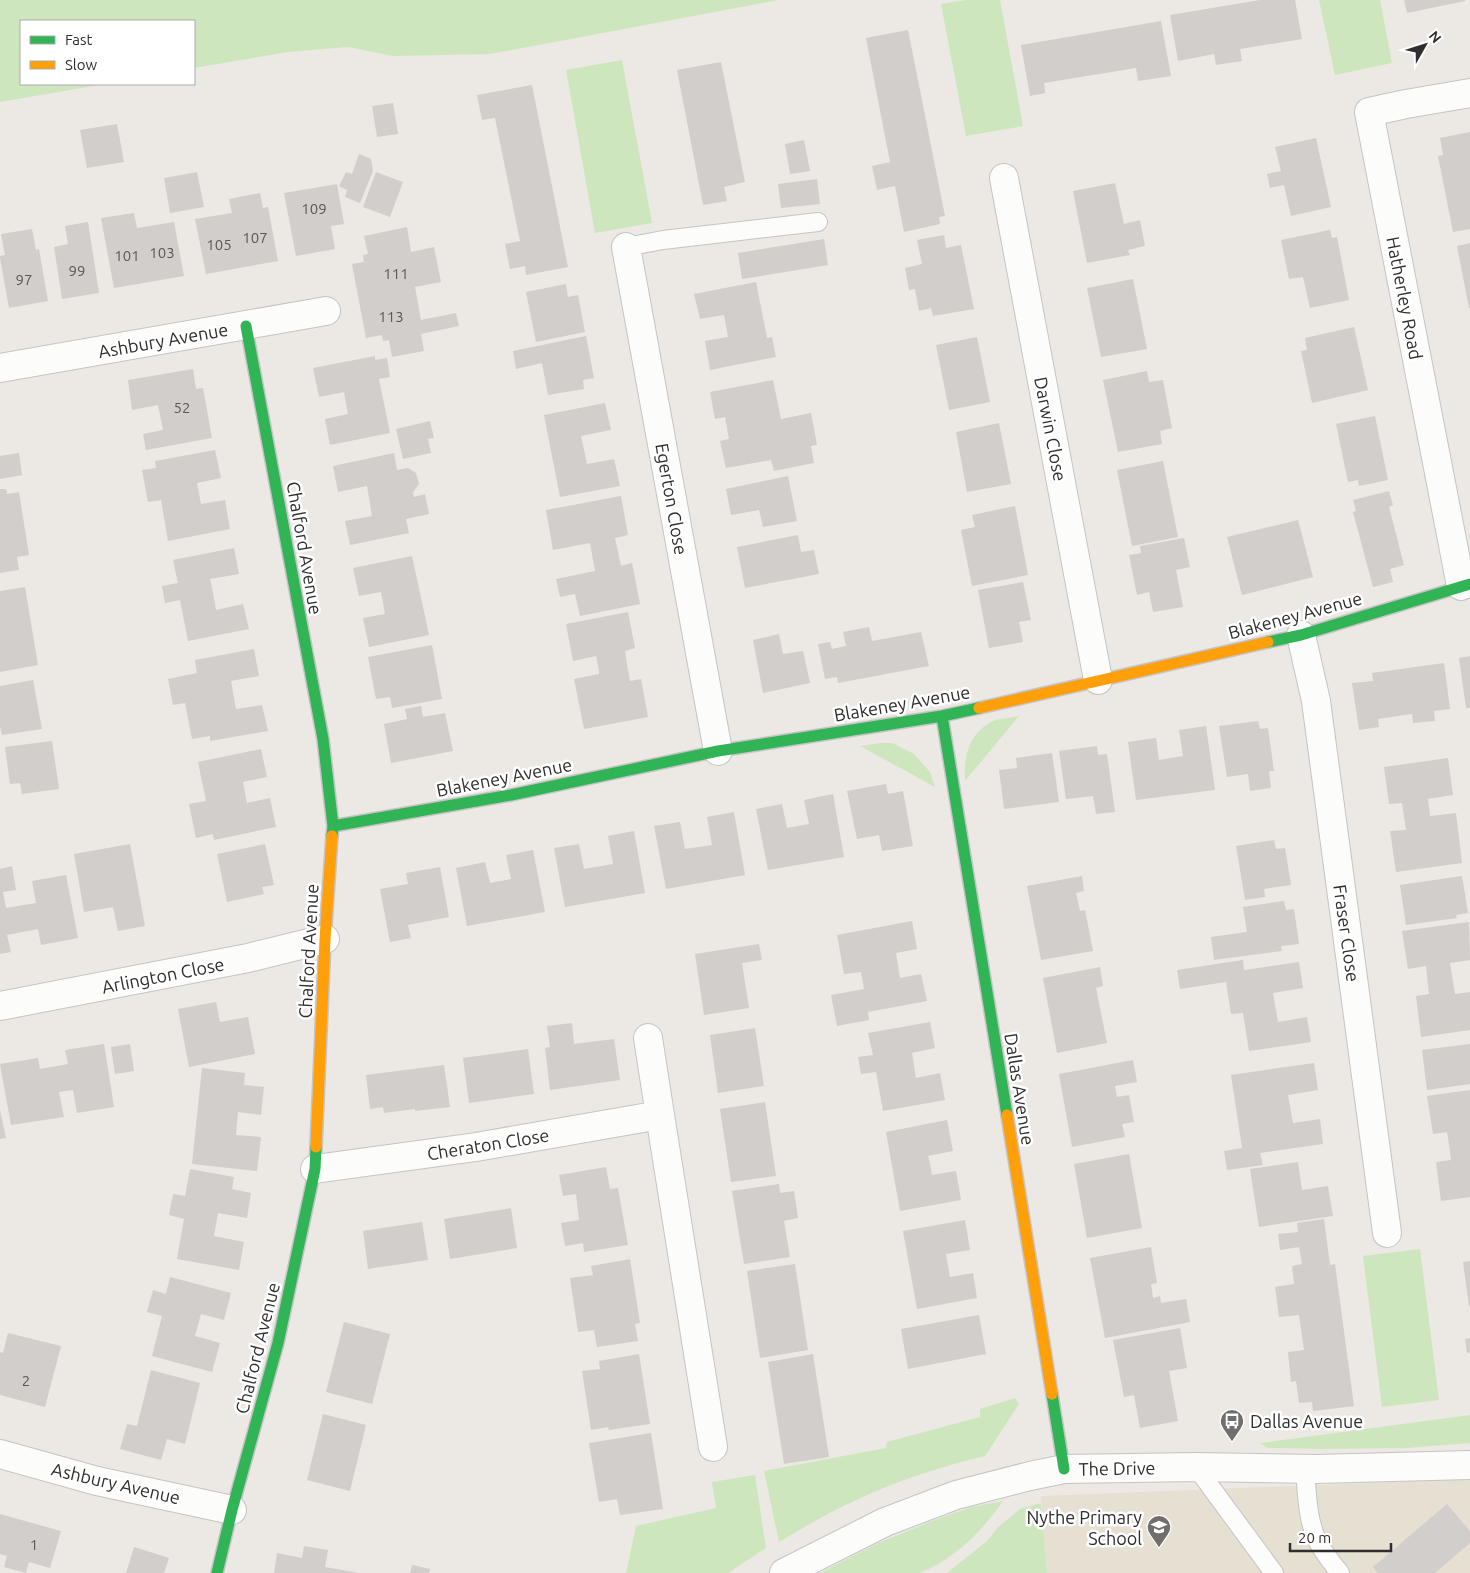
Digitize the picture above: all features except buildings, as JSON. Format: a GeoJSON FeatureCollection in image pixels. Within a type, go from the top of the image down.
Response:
{"type":"FeatureCollection","features":[{"type":"Feature","properties":{"kind":"street","name":"Hatherley Road"},"geometry":{"type":"LineString","coordinates":[[1465,585],[1369,112],[1470,93]]}},
{"type":"Feature","properties":{"kind":"street","name":"Darwin Close"},"geometry":{"type":"LineString","coordinates":[[1004,178],[1098,680]]}},
{"type":"Feature","properties":{"kind":"street","name":"Egerton Close"},"geometry":{"type":"LineString","coordinates":[[626,247],[718,751]]}},
{"type":"Feature","properties":{"kind":"street","name":"Ashbury Avenue"},"geometry":{"type":"LineString","coordinates":[[0,368],[326,311]]}},
{"type":"Feature","properties":{"kind":"street","name":"Chalford Avenue"},"geometry":{"type":"LineString","coordinates":[[217,1573],[232,1510],[278,1343],[315,1169],[333,826],[323,739],[246,326]]}},
{"type":"Feature","properties":{"kind":"street","name":"Blakeney Avenue"},"geometry":{"type":"LineString","coordinates":[[333,826],[511,795],[718,751],[942,716],[1301,635],[1465,585]]}},
{"type":"Feature","properties":{"kind":"street","name":"Fraser Close"},"geometry":{"type":"LineString","coordinates":[[1301,635],[1316,702],[1387,1233]]}},
{"type":"Feature","properties":{"kind":"street","name":"Dallas Avenue"},"geometry":{"type":"LineString","coordinates":[[942,716],[1064,1469]]}},
{"type":"Feature","properties":{"kind":"street","name":"Arlington Close"},"geometry":{"type":"LineString","coordinates":[[0,1006],[248,958],[326,939]]}},
{"type":"Feature","properties":{"kind":"street"},"geometry":{"type":"LineString","coordinates":[[648,1038],[713,1446]]}},
{"type":"Feature","properties":{"kind":"street","name":"Cheraton Close"},"geometry":{"type":"LineString","coordinates":[[315,1169],[476,1147],[660,1115]]}},
{"type":"Feature","properties":{"kind":"street","name":"Ashbury Avenue"},"geometry":{"type":"LineString","coordinates":[[0,1454],[97,1481],[232,1510]]}},
{"type":"Feature","properties":{"kind":"street","name":"The Drive"},"geometry":{"type":"LineString","coordinates":[[784,1573],[885,1522],[956,1495],[1064,1469],[1196,1467],[1305,1469],[1470,1465]]}},
{"type":"Feature","properties":{"kind":"lane"},"geometry":{"type":"LineString","coordinates":[[626,247],[663,240],[818,222]]}},
{"type":"Feature","properties":{"kind":"lane"},"geometry":{"type":"LineString","coordinates":[[1196,1467],[1274,1573]]}},
{"type":"Feature","properties":{"kind":"lane"},"geometry":{"type":"LineString","coordinates":[[1305,1469],[1312,1528],[1322,1548],[1340,1573]]}},
{"type":"Feature","properties":{"kind":"shaded area"},"geometry":{"type":"Polygon","coordinates":[[[1470,1479],[1470,1573],[1047,1573],[1041,1496],[1470,1479]]]}},
{"type":"Feature","properties":{"kind":"green space"},"geometry":{"type":"Polygon","coordinates":[[[0,0],[778,0],[490,54],[393,56],[348,47],[288,52],[195,68],[195,20],[20,20],[20,85],[99,85],[0,102],[0,0]]]}},
{"type":"Feature","properties":{"kind":"green space"},"geometry":{"type":"Polygon","coordinates":[[[966,0],[1000,0],[1023,126],[966,136],[941,4],[966,0]]]}},
{"type":"Feature","properties":{"kind":"green space"},"geometry":{"type":"Polygon","coordinates":[[[1319,0],[1380,0],[1392,63],[1335,75],[1319,0]]]}},
{"type":"Feature","properties":{"kind":"green space"},"geometry":{"type":"Polygon","coordinates":[[[622,60],[652,223],[595,233],[566,70],[622,60]]]}},
{"type":"Feature","properties":{"kind":"green space"},"geometry":{"type":"Polygon","coordinates":[[[1019,716],[965,781],[966,756],[971,741],[992,721],[1019,716]]]}},
{"type":"Feature","properties":{"kind":"green space"},"geometry":{"type":"Polygon","coordinates":[[[892,743],[914,754],[930,772],[935,787],[860,746],[892,743]]]}},
{"type":"Feature","properties":{"kind":"green space"},"geometry":{"type":"Polygon","coordinates":[[[1420,1249],[1439,1400],[1382,1407],[1363,1256],[1420,1249]]]}},
{"type":"Feature","properties":{"kind":"green space"},"geometry":{"type":"Polygon","coordinates":[[[1015,1398],[1019,1404],[985,1456],[933,1470],[866,1495],[779,1542],[764,1471],[886,1448],[887,1442],[980,1417],[980,1409],[1015,1398]]]}},
{"type":"Feature","properties":{"kind":"green space"},"geometry":{"type":"Polygon","coordinates":[[[1470,1415],[1470,1443],[1406,1448],[1320,1449],[1267,1448],[1260,1443],[1470,1415]]]}},
{"type":"Feature","properties":{"kind":"green space"},"geometry":{"type":"Polygon","coordinates":[[[755,1475],[766,1548],[728,1573],[626,1573],[636,1526],[716,1508],[712,1482],[755,1475]]]}},
{"type":"Feature","properties":{"kind":"green space"},"geometry":{"type":"Polygon","coordinates":[[[1003,1501],[986,1523],[966,1543],[944,1560],[919,1573],[820,1573],[876,1544],[932,1521],[971,1507],[1003,1501]]]}},
{"type":"Feature","properties":{"kind":"green space"},"geometry":{"type":"Polygon","coordinates":[[[1041,1503],[1047,1573],[947,1573],[987,1541],[998,1527],[1020,1509],[1041,1503]]]}},
{"type":"Feature","properties":{"kind":"traffic: fast"},"geometry":{"type":"LineString","coordinates":[[246,326],[323,739],[333,826],[332,836]]}},
{"type":"Feature","properties":{"kind":"traffic: fast"},"geometry":{"type":"LineString","coordinates":[[1268,642],[1301,635],[1470,584]]}},
{"type":"Feature","properties":{"kind":"traffic: fast"},"geometry":{"type":"LineString","coordinates":[[333,826],[511,795],[718,751],[942,716],[979,708]]}},
{"type":"Feature","properties":{"kind":"traffic: fast"},"geometry":{"type":"LineString","coordinates":[[942,716],[1007,1115]]}},
{"type":"Feature","properties":{"kind":"traffic: fast"},"geometry":{"type":"LineString","coordinates":[[217,1573],[232,1510],[278,1343],[315,1169],[316,1147]]}},
{"type":"Feature","properties":{"kind":"traffic: fast"},"geometry":{"type":"LineString","coordinates":[[1052,1394],[1064,1469]]}},
{"type":"Feature","properties":{"kind":"traffic: slow"},"geometry":{"type":"LineString","coordinates":[[979,708],[1268,642]]}},
{"type":"Feature","properties":{"kind":"traffic: slow"},"geometry":{"type":"LineString","coordinates":[[316,1147],[325,939],[332,836]]}},
{"type":"Feature","properties":{"kind":"traffic: slow"},"geometry":{"type":"LineString","coordinates":[[1007,1115],[1052,1394]]}},
{"type":"Feature","properties":{"kind":"place","name":"Dallas Avenue"},"geometry":{"type":"Point","coordinates":[1232,1442]}},
{"type":"Feature","properties":{"kind":"place","name":"Nythe Primary School"},"geometry":{"type":"Point","coordinates":[1159,1548]}}]}
